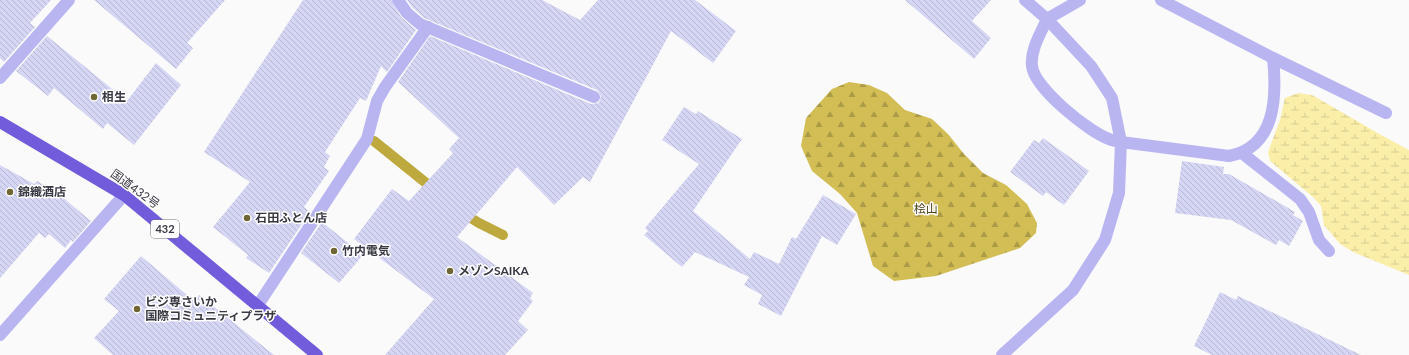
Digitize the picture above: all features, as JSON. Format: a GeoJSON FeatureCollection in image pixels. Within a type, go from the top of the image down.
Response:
{"type":"FeatureCollection","features":[{"type":"Feature","properties":{"kind":"highway","name":"国道432号"},"geometry":{"type":"LineString","coordinates":[[0,122],[124,196],[317,355]]}},
{"type":"Feature","properties":{"kind":"street"},"geometry":{"type":"LineString","coordinates":[[0,78],[69,0]]}},
{"type":"Feature","properties":{"kind":"street"},"geometry":{"type":"LineString","coordinates":[[398,0],[408,13],[420,24],[594,97]]}},
{"type":"Feature","properties":{"kind":"street"},"geometry":{"type":"LineString","coordinates":[[1002,355],[1074,290],[1105,240],[1119,193],[1121,142],[1112,98],[1091,66],[1047,19],[1025,0]]}},
{"type":"Feature","properties":{"kind":"street"},"geometry":{"type":"LineString","coordinates":[[1080,0],[1047,19],[1034,49],[1032,66],[1041,85],[1054,100],[1081,122],[1108,139],[1229,156],[1242,153],[1253,147],[1265,131],[1273,109],[1276,86],[1273,58]]}},
{"type":"Feature","properties":{"kind":"street"},"geometry":{"type":"LineString","coordinates":[[1165,1],[1273,58],[1386,113]]}},
{"type":"Feature","properties":{"kind":"street"},"geometry":{"type":"LineString","coordinates":[[258,305],[367,139],[377,101],[385,87],[428,27]]}},
{"type":"Feature","properties":{"kind":"street"},"geometry":{"type":"LineString","coordinates":[[1242,153],[1300,199],[1309,212],[1319,240],[1329,251]]}},
{"type":"Feature","properties":{"kind":"street"},"geometry":{"type":"LineString","coordinates":[[0,334],[124,196]]}},
{"type":"Feature","properties":{"kind":"green space","name":"桧山"},"geometry":{"type":"Polygon","coordinates":[[[849,82],[869,85],[887,93],[905,110],[932,119],[948,134],[964,154],[983,173],[1006,185],[1027,204],[1037,223],[1036,233],[1020,248],[936,276],[894,281],[873,266],[857,213],[840,194],[812,171],[801,146],[806,118],[832,89],[849,82]]]}},
{"type":"Feature","properties":{"kind":"green space"},"geometry":{"type":"Polygon","coordinates":[[[1298,93],[1312,95],[1409,150],[1409,275],[1353,252],[1340,244],[1324,225],[1321,206],[1313,197],[1270,161],[1268,152],[1280,120],[1285,98],[1298,93]]]}},
{"type":"Feature","properties":{"kind":"building"},"geometry":{"type":"Polygon","coordinates":[[[0,0],[51,0],[30,23],[35,27],[4,62],[0,58],[0,0]]]}},
{"type":"Feature","properties":{"kind":"building"},"geometry":{"type":"Polygon","coordinates":[[[94,0],[225,0],[187,43],[193,48],[176,69],[94,0]]]}},
{"type":"Feature","properties":{"kind":"building"},"geometry":{"type":"Polygon","coordinates":[[[303,0],[391,0],[401,17],[416,30],[387,72],[381,66],[366,101],[360,98],[325,152],[330,156],[324,167],[329,171],[304,207],[310,212],[269,273],[246,258],[248,255],[213,227],[250,182],[204,152],[303,0]]]}},
{"type":"Feature","properties":{"kind":"building"},"geometry":{"type":"Polygon","coordinates":[[[407,0],[542,0],[580,20],[598,0],[695,0],[736,31],[713,63],[671,31],[590,182],[583,177],[554,205],[517,167],[457,237],[533,293],[530,298],[533,301],[518,321],[528,330],[505,355],[385,355],[434,299],[354,239],[392,189],[409,201],[453,153],[449,149],[459,138],[398,82],[430,36],[591,104],[599,103],[601,96],[597,90],[424,18],[407,0]]]}},
{"type":"Feature","properties":{"kind":"building"},"geometry":{"type":"Polygon","coordinates":[[[905,0],[991,0],[972,21],[991,38],[974,59],[905,0]]]}},
{"type":"Feature","properties":{"kind":"building"},"geometry":{"type":"Polygon","coordinates":[[[47,36],[127,101],[156,63],[181,85],[134,145],[107,123],[103,129],[54,88],[48,96],[16,71],[47,36]]]}},
{"type":"Feature","properties":{"kind":"building"},"geometry":{"type":"Polygon","coordinates":[[[684,107],[696,114],[698,111],[742,139],[693,211],[750,259],[754,252],[779,264],[792,237],[796,239],[823,195],[856,214],[837,245],[822,236],[781,316],[758,304],[762,295],[744,285],[749,277],[695,252],[682,267],[644,235],[648,231],[645,228],[699,164],[662,140],[684,107]]]}},
{"type":"Feature","properties":{"kind":"building"},"geometry":{"type":"Polygon","coordinates":[[[1043,138],[1089,171],[1064,205],[1046,192],[1043,196],[1010,172],[1034,140],[1039,143],[1043,138]]]}},
{"type":"Feature","properties":{"kind":"building"},"geometry":{"type":"Polygon","coordinates":[[[1182,161],[1224,167],[1223,174],[1229,174],[1295,212],[1293,215],[1303,221],[1289,246],[1279,240],[1276,245],[1231,220],[1175,213],[1182,161]]]}},
{"type":"Feature","properties":{"kind":"building"},"geometry":{"type":"Polygon","coordinates":[[[0,165],[34,184],[37,181],[56,192],[91,221],[73,242],[71,240],[65,248],[49,234],[45,238],[39,233],[0,278],[0,165]]]}},
{"type":"Feature","properties":{"kind":"building","name":"竹内電気"},"geometry":{"type":"Polygon","coordinates":[[[322,222],[363,255],[339,283],[301,253],[322,222]]]}},
{"type":"Feature","properties":{"kind":"building"},"geometry":{"type":"Polygon","coordinates":[[[141,256],[194,301],[199,295],[274,355],[113,355],[94,338],[119,311],[104,299],[141,256]]]}},
{"type":"Feature","properties":{"kind":"building"},"geometry":{"type":"Polygon","coordinates":[[[1220,292],[1236,300],[1238,296],[1361,355],[1212,355],[1194,346],[1220,292]]]}},
{"type":"Feature","properties":{"kind":"waterway"},"geometry":{"type":"LineString","coordinates":[[374,141],[436,191]]}},
{"type":"Feature","properties":{"kind":"waterway"},"geometry":{"type":"LineString","coordinates":[[461,212],[503,235]]}},
{"type":"Feature","properties":{"kind":"place","name":"相生"},"geometry":{"type":"Point","coordinates":[94,97]}},
{"type":"Feature","properties":{"kind":"place","name":"錦織酒店"},"geometry":{"type":"Point","coordinates":[10,192]}},
{"type":"Feature","properties":{"kind":"place","name":"石田ふとん店"},"geometry":{"type":"Point","coordinates":[247,218]}},
{"type":"Feature","properties":{"kind":"place","name":"竹内電気"},"geometry":{"type":"Point","coordinates":[334,251]}},
{"type":"Feature","properties":{"kind":"place","name":"メゾンSAIKA"},"geometry":{"type":"Point","coordinates":[450,271]}},
{"type":"Feature","properties":{"kind":"place","name":"ビジ専さいか 国際コミュニティプラザ"},"geometry":{"type":"Point","coordinates":[137,309]}}]}
